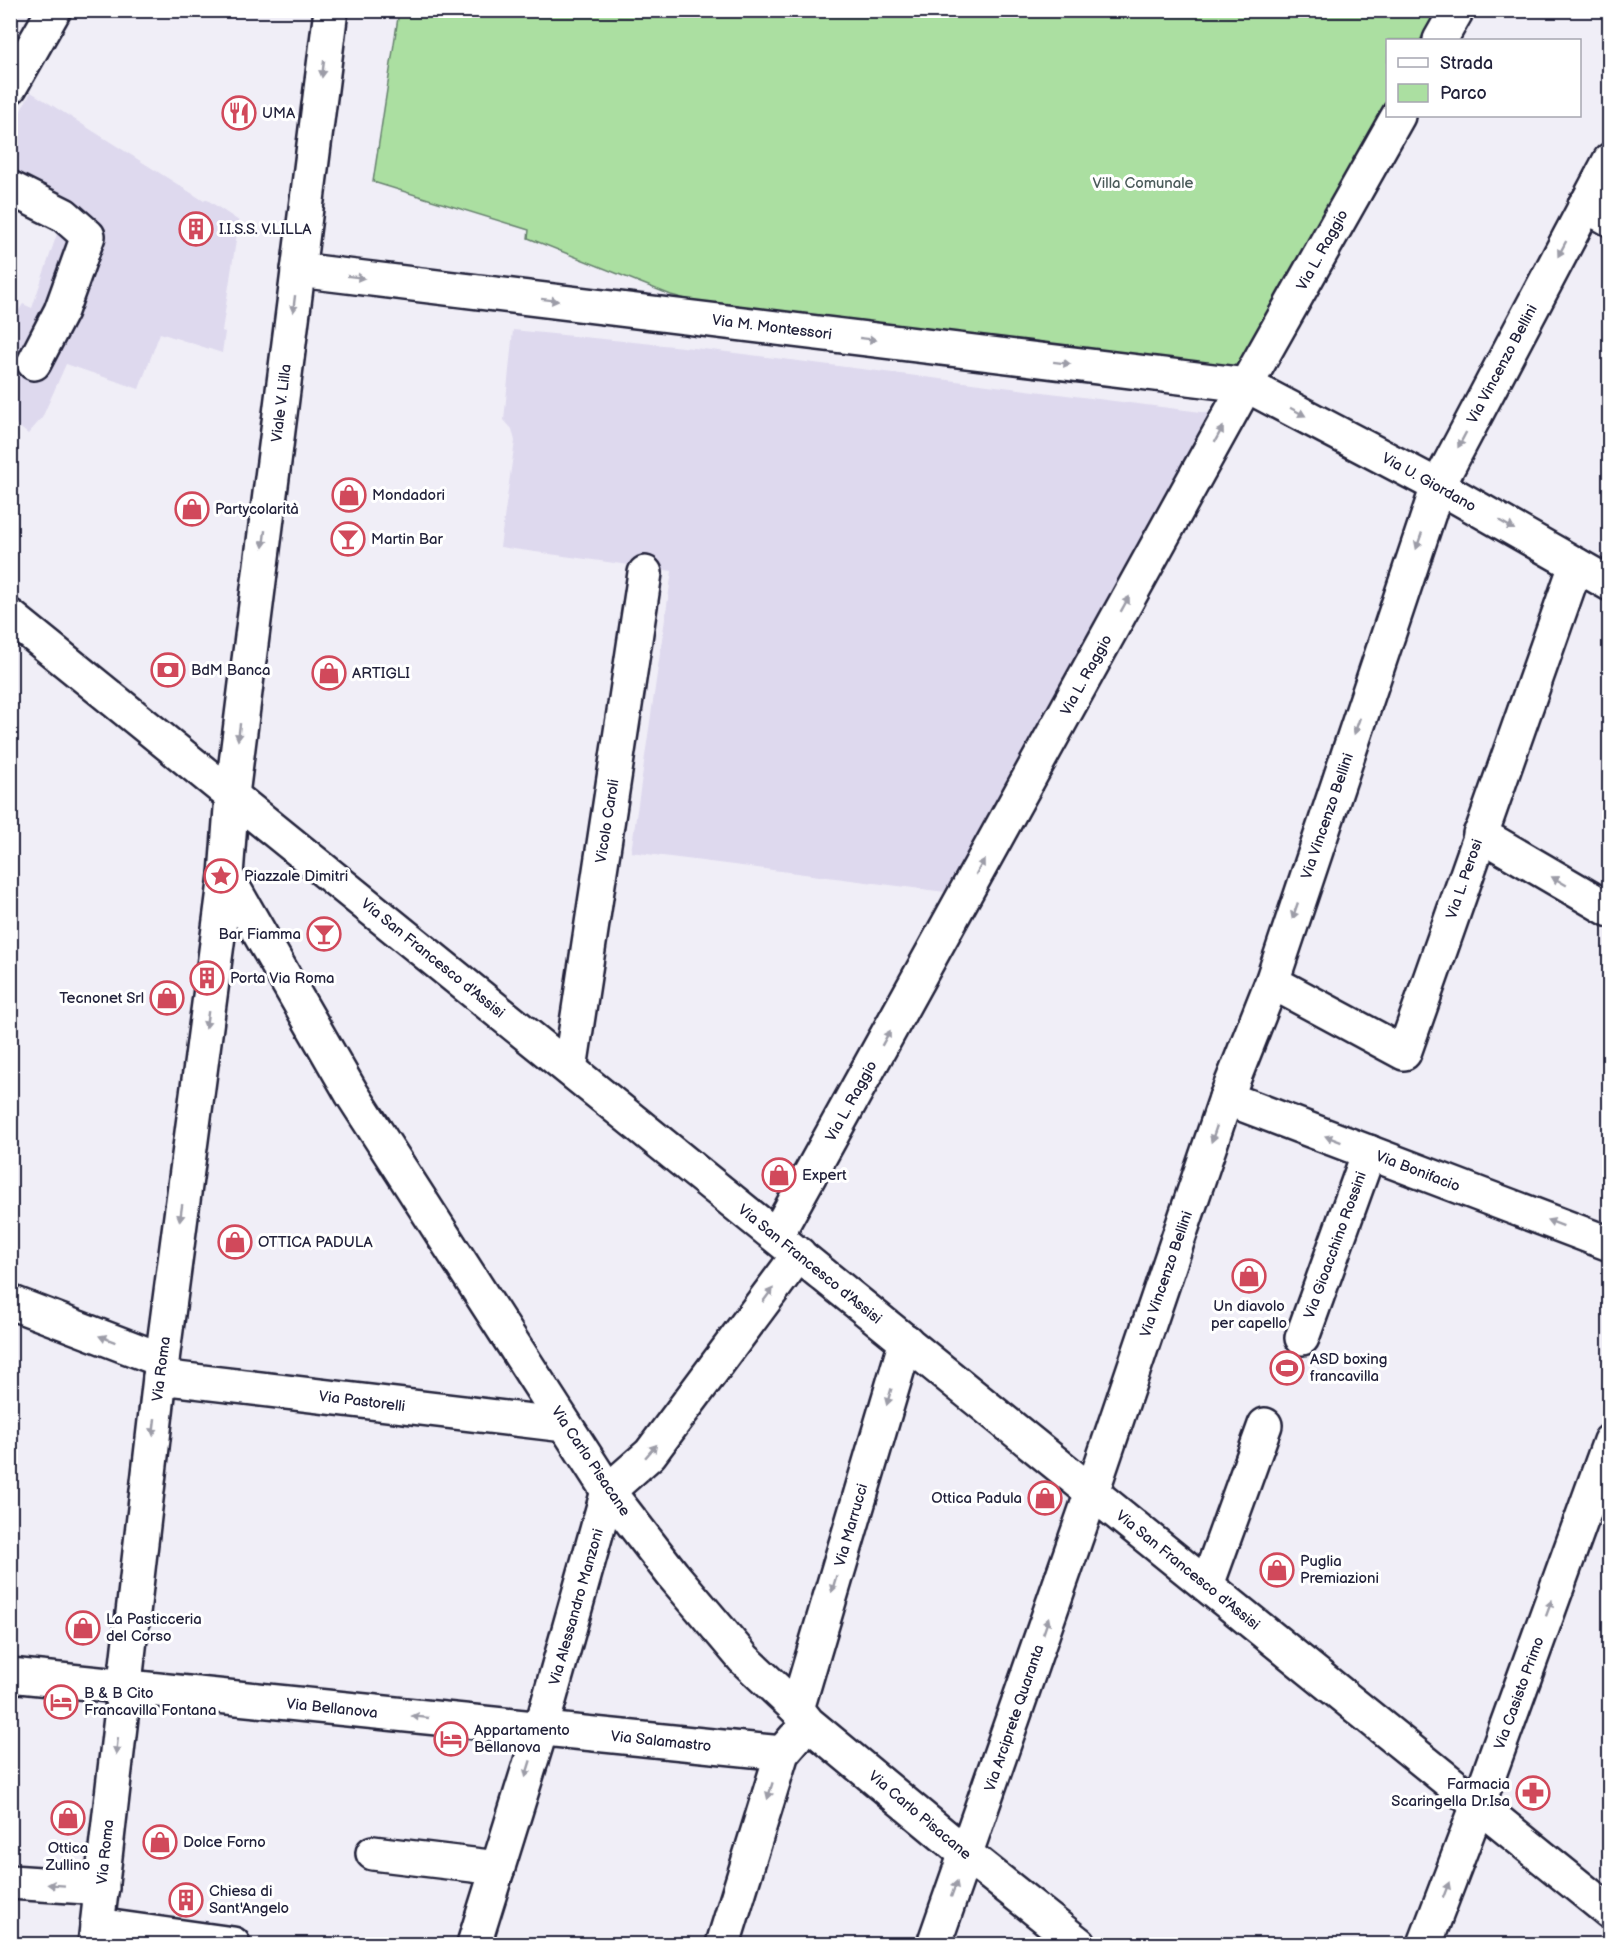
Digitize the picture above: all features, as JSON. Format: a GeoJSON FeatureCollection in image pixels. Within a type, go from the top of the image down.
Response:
{"type":"FeatureCollection","features":[{"type":"Feature","properties":{"kind":"street"},"geometry":{"type":"LineString","coordinates":[[10,87],[54,10]]}},
{"type":"Feature","properties":{"kind":"street","name":"Viale V. Lilla"},"geometry":{"type":"LineString","coordinates":[[232,795],[330,10]]}},
{"type":"Feature","properties":{"kind":"street"},"geometry":{"type":"LineString","coordinates":[[1441,39],[1457,10]]}},
{"type":"Feature","properties":{"kind":"street","name":"Via L. Raggio"},"geometry":{"type":"LineString","coordinates":[[788,1245],[1246,385],[1397,117]]}},
{"type":"Feature","properties":{"kind":"street","name":"Via Vincenzo Bellini"},"geometry":{"type":"LineString","coordinates":[[1092,1492],[1226,1098],[1272,982],[1438,486],[1597,212],[1610,160]]}},
{"type":"Feature","properties":{"kind":"street"},"geometry":{"type":"LineString","coordinates":[[10,188],[64,215],[88,236],[61,311],[34,363]]}},
{"type":"Feature","properties":{"kind":"street","name":"Via M. Montessori"},"geometry":{"type":"LineString","coordinates":[[298,270],[1246,385]]}},
{"type":"Feature","properties":{"kind":"street","name":"Via U. Giordano"},"geometry":{"type":"LineString","coordinates":[[1246,385],[1438,486],[1610,584]]}},
{"type":"Feature","properties":{"kind":"street","name":"Via L. Perosi"},"geometry":{"type":"LineString","coordinates":[[1272,982],[1404,1053],[1576,565]]}},
{"type":"Feature","properties":{"kind":"street","name":"Vicolo Caroli"},"geometry":{"type":"LineString","coordinates":[[570,1069],[645,573]]}},
{"type":"Feature","properties":{"kind":"street","name":"Via San Francesco d'Assisi"},"geometry":{"type":"LineString","coordinates":[[10,616],[1610,1912]]}},
{"type":"Feature","properties":{"kind":"street","name":"Via Roma"},"geometry":{"type":"LineString","coordinates":[[96,1935],[161,1368],[226,874],[232,795]]}},
{"type":"Feature","properties":{"kind":"street"},"geometry":{"type":"LineString","coordinates":[[1480,834],[1610,910]]}},
{"type":"Feature","properties":{"kind":"street","name":"Via Carlo Pisacane"},"geometry":{"type":"LineString","coordinates":[[226,874],[352,1094],[609,1491],[673,1575],[744,1659],[803,1716],[966,1854],[1079,1944]]}},
{"type":"Feature","properties":{"kind":"street","name":"Via Bonifacio"},"geometry":{"type":"LineString","coordinates":[[1226,1098],[1610,1244]]}},
{"type":"Feature","properties":{"kind":"street","name":"Via Gioacchino Rossini"},"geometry":{"type":"LineString","coordinates":[[1302,1338],[1369,1152]]}},
{"type":"Feature","properties":{"kind":"street"},"geometry":{"type":"LineString","coordinates":[[609,1491],[650,1454],[788,1245]]}},
{"type":"Feature","properties":{"kind":"street","name":"Via Pastorelli"},"geometry":{"type":"LineString","coordinates":[[10,1302],[161,1368],[565,1425]]}},
{"type":"Feature","properties":{"kind":"street","name":"Via Marrucci"},"geometry":{"type":"LineString","coordinates":[[723,1944],[782,1753],[803,1716],[906,1341]]}},
{"type":"Feature","properties":{"kind":"street"},"geometry":{"type":"LineString","coordinates":[[1207,1585],[1265,1425]]}},
{"type":"Feature","properties":{"kind":"street","name":"Via Casisto Primo"},"geometry":{"type":"LineString","coordinates":[[1425,1944],[1610,1441]]}},
{"type":"Feature","properties":{"kind":"street","name":"Via Alessandro Manzoni"},"geometry":{"type":"LineString","coordinates":[[474,1944],[541,1729],[609,1491]]}},
{"type":"Feature","properties":{"kind":"street","name":"Via Arciprete Quaranta"},"geometry":{"type":"LineString","coordinates":[[934,1944],[1092,1492]]}},
{"type":"Feature","properties":{"kind":"street","name":"Via Bellanova"},"geometry":{"type":"LineString","coordinates":[[10,1675],[541,1729]]}},
{"type":"Feature","properties":{"kind":"street","name":"Via Salamastro"},"geometry":{"type":"LineString","coordinates":[[541,1729],[782,1753]]}},
{"type":"Feature","properties":{"kind":"street"},"geometry":{"type":"LineString","coordinates":[[373,1852],[498,1868]]}},
{"type":"Feature","properties":{"kind":"street"},"geometry":{"type":"LineString","coordinates":[[10,1882],[102,1888]]}},
{"type":"Feature","properties":{"kind":"street"},"geometry":{"type":"LineString","coordinates":[[96,1935],[232,1944]]}},
{"type":"Feature","properties":{"kind":"shaded area"},"geometry":{"type":"Polygon","coordinates":[[[31,92],[239,221],[222,331],[225,332],[222,353],[160,333],[139,389],[66,364],[42,418],[28,434],[11,420],[10,324],[23,304],[32,308],[60,225],[11,174],[11,128],[31,92]]]}},
{"type":"Feature","properties":{"kind":"shaded area"},"geometry":{"type":"Polygon","coordinates":[[[513,330],[703,349],[1209,413],[945,892],[631,852],[672,571],[500,547],[515,441],[512,429],[504,420],[513,330]]]}},
{"type":"Feature","properties":{"kind":"green space","name":"Villa Comunale"},"geometry":{"type":"Polygon","coordinates":[[[1429,10],[1435,14],[1421,39],[1386,39],[1386,101],[1238,367],[693,301],[671,295],[528,238],[529,230],[373,182],[399,11],[1429,10]]]}},
{"type":"Feature","properties":{"kind":"place","name":"UMA"},"geometry":{"type":"Point","coordinates":[239,113]}},
{"type":"Feature","properties":{"kind":"place","name":"I.I.S.S. V.LILLA"},"geometry":{"type":"Point","coordinates":[196,229]}},
{"type":"Feature","properties":{"kind":"place","name":"Mondadori"},"geometry":{"type":"Point","coordinates":[349,495]}},
{"type":"Feature","properties":{"kind":"place","name":"Partycolarità"},"geometry":{"type":"Point","coordinates":[192,509]}},
{"type":"Feature","properties":{"kind":"place","name":"Martin Bar"},"geometry":{"type":"Point","coordinates":[348,539]}},
{"type":"Feature","properties":{"kind":"place","name":"BdM Banca"},"geometry":{"type":"Point","coordinates":[168,670]}},
{"type":"Feature","properties":{"kind":"place","name":"ARTIGLI"},"geometry":{"type":"Point","coordinates":[329,673]}},
{"type":"Feature","properties":{"kind":"place","name":"Piazzale Dimitri"},"geometry":{"type":"Point","coordinates":[221,876]}},
{"type":"Feature","properties":{"kind":"place","name":"Bar Fiamma"},"geometry":{"type":"Point","coordinates":[324,934]}},
{"type":"Feature","properties":{"kind":"place","name":"Porta Via Roma"},"geometry":{"type":"Point","coordinates":[207,978]}},
{"type":"Feature","properties":{"kind":"place","name":"Tecnonet Srl"},"geometry":{"type":"Point","coordinates":[167,998]}},
{"type":"Feature","properties":{"kind":"place","name":"Expert"},"geometry":{"type":"Point","coordinates":[779,1175]}},
{"type":"Feature","properties":{"kind":"place","name":"OTTICA PADULA"},"geometry":{"type":"Point","coordinates":[235,1242]}},
{"type":"Feature","properties":{"kind":"place","name":"Un diavolo per capello"},"geometry":{"type":"Point","coordinates":[1249,1276]}},
{"type":"Feature","properties":{"kind":"place","name":"ASD boxing francavilla"},"geometry":{"type":"Point","coordinates":[1287,1368]}},
{"type":"Feature","properties":{"kind":"place","name":"Ottica Padula"},"geometry":{"type":"Point","coordinates":[1045,1498]}},
{"type":"Feature","properties":{"kind":"place","name":"Puglia Premiazioni"},"geometry":{"type":"Point","coordinates":[1277,1570]}},
{"type":"Feature","properties":{"kind":"place","name":"La Pasticceria del Corso"},"geometry":{"type":"Point","coordinates":[83,1628]}},
{"type":"Feature","properties":{"kind":"place","name":"B & B Cito Francavilla Fontana"},"geometry":{"type":"Point","coordinates":[61,1702]}},
{"type":"Feature","properties":{"kind":"place","name":"Appartamento Bellanova"},"geometry":{"type":"Point","coordinates":[451,1739]}},
{"type":"Feature","properties":{"kind":"place","name":"Farmacia Scaringella Dr.Isa"},"geometry":{"type":"Point","coordinates":[1533,1793]}},
{"type":"Feature","properties":{"kind":"place","name":"Ottica Zullino"},"geometry":{"type":"Point","coordinates":[68,1818]}},
{"type":"Feature","properties":{"kind":"place","name":"Dolce Forno"},"geometry":{"type":"Point","coordinates":[160,1842]}},
{"type":"Feature","properties":{"kind":"place","name":"Chiesa di Sant'Angelo"},"geometry":{"type":"Point","coordinates":[186,1900]}}]}
